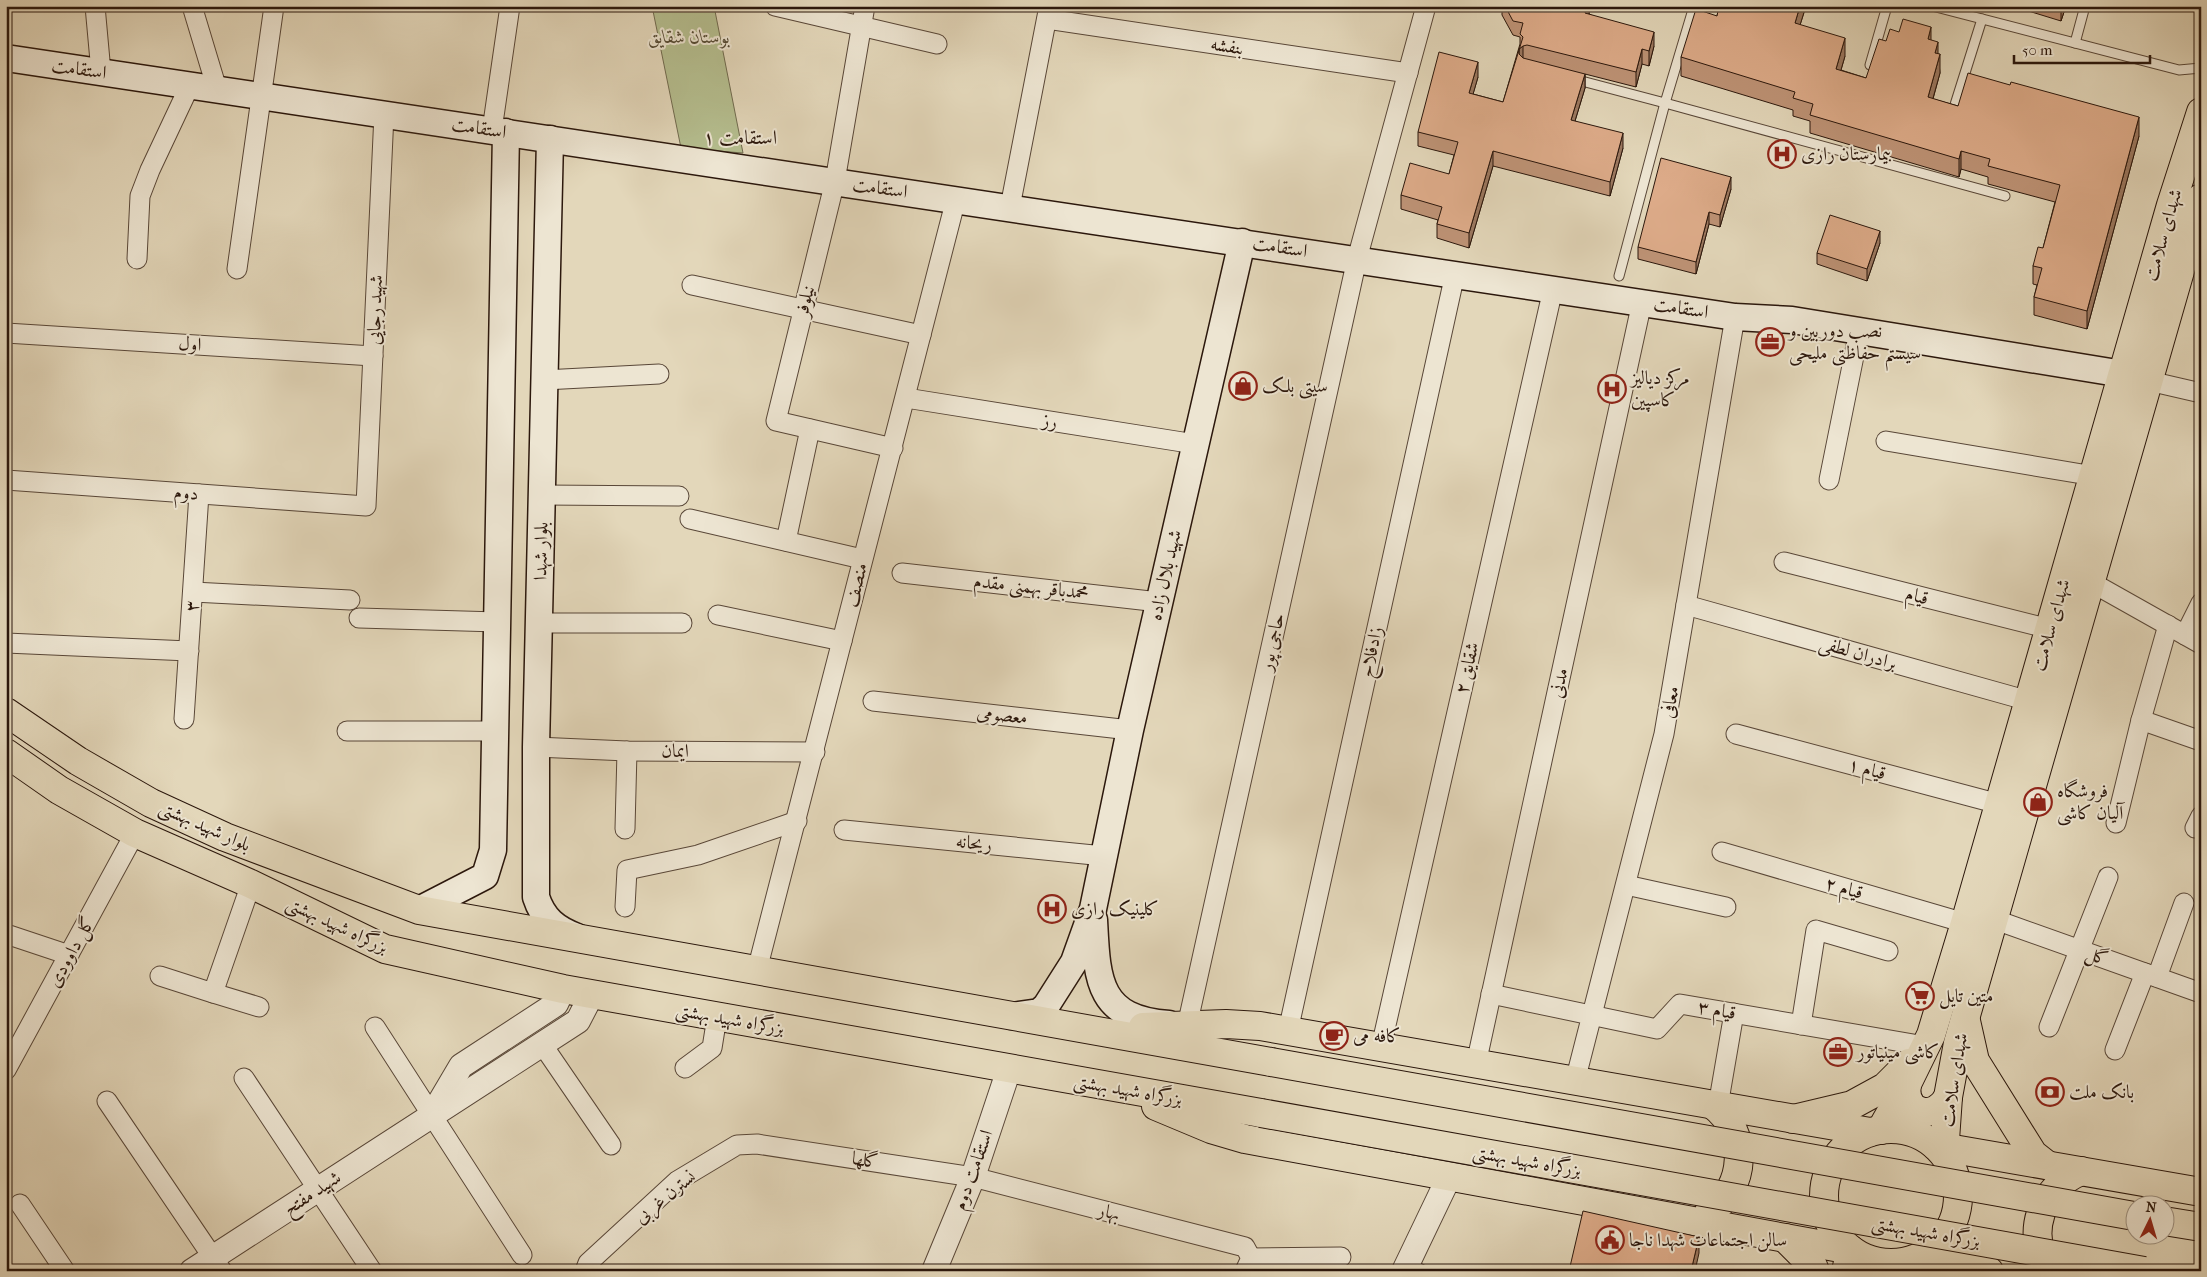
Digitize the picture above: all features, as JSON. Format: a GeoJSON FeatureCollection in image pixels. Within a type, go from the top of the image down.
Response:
{"type":"FeatureCollection","features":[{"type":"Feature","properties":{"kind":"main road","name":"استقامت"},"geometry":{"type":"LineString","coordinates":[[6,58],[1744,318],[1792,320],[2123,374]]}},
{"type":"Feature","properties":{"kind":"main road","name":"شهدای سلامت"},"geometry":{"type":"LineString","coordinates":[[1876,1131],[1907,1084],[1931,1035],[1965,923],[2171,205],[2201,112]]}},
{"type":"Feature","properties":{"kind":"main road"},"geometry":{"type":"LineString","coordinates":[[419,910],[485,876],[493,850],[498,622],[499,131]]}},
{"type":"Feature","properties":{"kind":"main road","name":"بلوار شهدا"},"geometry":{"type":"LineString","coordinates":[[550,139],[536,747],[536,897],[544,916],[552,924],[568,934],[582,939]]}},
{"type":"Feature","properties":{"kind":"main road","name":"شهدای سلامت"},"geometry":{"type":"LineString","coordinates":[[1940,1150],[1958,1043],[2089,581],[2201,198]]}},
{"type":"Feature","properties":{"kind":"main road","name":"شهید بلال زاده"},"geometry":{"type":"LineString","coordinates":[[1011,1016],[1039,1012],[1046,1006],[1074,962],[1093,909],[1130,730],[1242,242]]}},
{"type":"Feature","properties":{"kind":"main road","name":"استقامت"},"geometry":{"type":"LineString","coordinates":[[1744,318],[1790,335],[2095,385],[2110,396],[2113,408]]}},
{"type":"Feature","properties":{"kind":"main road"},"geometry":{"type":"LineString","coordinates":[[2123,374],[2149,381]]}},
{"type":"Feature","properties":{"kind":"main road","name":"بلوار شهید بهشتی"},"geometry":{"type":"LineString","coordinates":[[6,712],[78,761],[151,803],[225,837],[419,910]]}},
{"type":"Feature","properties":{"kind":"main road","name":"بلوار شهید بهشتی"},"geometry":{"type":"LineString","coordinates":[[6,753],[59,790],[135,833]]}},
{"type":"Feature","properties":{"kind":"main road","name":"بزرگراه شهید بهشتی"},"geometry":{"type":"LineString","coordinates":[[135,833],[251,884],[385,949],[563,990],[2144,1271]]}},
{"type":"Feature","properties":{"kind":"main road","name":"شهید بلال زاده"},"geometry":{"type":"LineString","coordinates":[[1093,909],[1096,965],[1107,996],[1124,1012],[1146,1022],[1187,1026]]}},
{"type":"Feature","properties":{"kind":"main road"},"geometry":{"type":"LineString","coordinates":[[419,910],[2124,1214]]}},
{"type":"Feature","properties":{"kind":"main road"},"geometry":{"type":"LineString","coordinates":[[1965,1018],[1975,1061],[2033,1154],[2047,1165]]}},
{"type":"Feature","properties":{"kind":"main road"},"geometry":{"type":"LineString","coordinates":[[1085,1029],[1242,1025],[1288,1031],[1794,1119],[1876,1131],[1893,1129],[1910,1132],[1940,1150],[2047,1165],[2201,1192]]}},
{"type":"Feature","properties":{"kind":"main road"},"geometry":{"type":"LineString","coordinates":[[1794,1119],[1852,1105],[1885,1087],[1924,1048]]}},
{"type":"Feature","properties":{"kind":"main road"},"geometry":{"type":"LineString","coordinates":[[1907,1084],[1908,1100],[1913,1108],[1920,1112],[1929,1113],[1937,1110],[1944,1105],[1948,1097]]}},
{"type":"Feature","properties":{"kind":"main road"},"geometry":{"type":"LineString","coordinates":[[1109,1086],[1229,1136],[1786,1238],[1848,1260],[1866,1258],[1883,1263],[1989,1271]]}},
{"type":"Feature","properties":{"kind":"main road"},"geometry":{"type":"LineString","coordinates":[[1689,1220],[1707,1213],[1720,1204],[1730,1191],[1738,1171],[1739,1154],[1735,1133],[1716,1105]]}},
{"type":"Feature","properties":{"kind":"main road"},"geometry":{"type":"LineString","coordinates":[[1848,1260],[1829,1222],[1824,1188],[1831,1166],[1841,1151],[1854,1140],[1876,1131]]}},
{"type":"Feature","properties":{"kind":"main road"},"geometry":{"type":"LineString","coordinates":[[1914,1264],[1941,1241],[1956,1215],[1957,1181],[1940,1150]]}},
{"type":"Feature","properties":{"kind":"main road"},"geometry":{"type":"LineString","coordinates":[[2050,1271],[2043,1259],[2038,1244],[2039,1217],[2045,1202],[2054,1189],[2067,1178],[2081,1171]]}},
{"type":"Feature","properties":{"kind":"main road"},"geometry":{"type":"LineString","coordinates":[[2174,1223],[2201,1227]]}},
{"type":"Feature","properties":{"kind":"main road"},"geometry":{"type":"LineString","coordinates":[[1786,1238],[1815,1271]]}},
{"type":"Feature","properties":{"kind":"street"},"geometry":{"type":"LineString","coordinates":[[95,6],[101,72]]}},
{"type":"Feature","properties":{"kind":"street"},"geometry":{"type":"LineString","coordinates":[[192,6],[217,89]]}},
{"type":"Feature","properties":{"kind":"street"},"geometry":{"type":"LineString","coordinates":[[237,269],[274,6]]}},
{"type":"Feature","properties":{"kind":"street"},"geometry":{"type":"LineString","coordinates":[[499,131],[510,6]]}},
{"type":"Feature","properties":{"kind":"street"},"geometry":{"type":"LineString","coordinates":[[775,6],[861,28],[937,44]]}},
{"type":"Feature","properties":{"kind":"street","name":"نیلوفر"},"geometry":{"type":"LineString","coordinates":[[810,429],[776,421],[834,181],[865,6]]}},
{"type":"Feature","properties":{"kind":"street"},"geometry":{"type":"LineString","coordinates":[[1357,259],[1426,6]]}},
{"type":"Feature","properties":{"kind":"street"},"geometry":{"type":"LineString","coordinates":[[1010,207],[1048,13]]}},
{"type":"Feature","properties":{"kind":"street","name":"بنفشه"},"geometry":{"type":"LineString","coordinates":[[1048,13],[1408,73]]}},
{"type":"Feature","properties":{"kind":"street"},"geometry":{"type":"LineString","coordinates":[[137,259],[140,196],[150,170],[190,85]]}},
{"type":"Feature","properties":{"kind":"street","name":"شهید رجایی"},"geometry":{"type":"LineString","coordinates":[[366,506],[384,114]]}},
{"type":"Feature","properties":{"kind":"street","name":"منصف"},"geometry":{"type":"LineString","coordinates":[[757,970],[815,752],[862,559],[893,448],[956,199]]}},
{"type":"Feature","properties":{"kind":"street","name":"حاجی پور"},"geometry":{"type":"LineString","coordinates":[[1187,1026],[1357,259]]}},
{"type":"Feature","properties":{"kind":"street","name":"زادفلاح"},"geometry":{"type":"LineString","coordinates":[[1288,1031],[1455,274]]}},
{"type":"Feature","properties":{"kind":"street"},"geometry":{"type":"LineString","coordinates":[[692,285],[922,335]]}},
{"type":"Feature","properties":{"kind":"street","name":"شقایق ۲"},"geometry":{"type":"LineString","coordinates":[[1381,1047],[1553,289]]}},
{"type":"Feature","properties":{"kind":"street","name":"مدنی"},"geometry":{"type":"LineString","coordinates":[[1476,1064],[1642,302]]}},
{"type":"Feature","properties":{"kind":"street","name":"معافی"},"geometry":{"type":"LineString","coordinates":[[1575,1081],[1664,734],[1686,605],[1744,318]]}},
{"type":"Feature","properties":{"kind":"street","name":"اول"},"geometry":{"type":"LineString","coordinates":[[6,333],[373,356]]}},
{"type":"Feature","properties":{"kind":"street"},"geometry":{"type":"LineString","coordinates":[[1828,480],[1856,346]]}},
{"type":"Feature","properties":{"kind":"street"},"geometry":{"type":"LineString","coordinates":[[544,380],[659,374]]}},
{"type":"Feature","properties":{"kind":"street"},"geometry":{"type":"LineString","coordinates":[[2149,381],[2201,393]]}},
{"type":"Feature","properties":{"kind":"street","name":"رز"},"geometry":{"type":"LineString","coordinates":[[906,398],[1195,444]]}},
{"type":"Feature","properties":{"kind":"street"},"geometry":{"type":"LineString","coordinates":[[786,541],[810,429],[893,448]]}},
{"type":"Feature","properties":{"kind":"street"},"geometry":{"type":"LineString","coordinates":[[1886,441],[2094,476]]}},
{"type":"Feature","properties":{"kind":"street","name":"دوم"},"geometry":{"type":"LineString","coordinates":[[6,480],[366,506]]}},
{"type":"Feature","properties":{"kind":"street","name":"۳"},"geometry":{"type":"LineString","coordinates":[[184,719],[199,494]]}},
{"type":"Feature","properties":{"kind":"street"},"geometry":{"type":"LineString","coordinates":[[542,495],[679,496]]}},
{"type":"Feature","properties":{"kind":"street"},"geometry":{"type":"LineString","coordinates":[[690,519],[862,559]]}},
{"type":"Feature","properties":{"kind":"street","name":"قیام"},"geometry":{"type":"LineString","coordinates":[[1784,562],[2050,629]]}},
{"type":"Feature","properties":{"kind":"street","name":"محمدباقر بهمنی مقدم"},"geometry":{"type":"LineString","coordinates":[[902,572],[1159,602]]}},
{"type":"Feature","properties":{"kind":"street"},"geometry":{"type":"LineString","coordinates":[[2089,581],[2193,639],[2201,603]]}},
{"type":"Feature","properties":{"kind":"street"},"geometry":{"type":"LineString","coordinates":[[193,592],[350,600]]}},
{"type":"Feature","properties":{"kind":"street","name":"برادران لطفی"},"geometry":{"type":"LineString","coordinates":[[1686,605],[2029,700]]}},
{"type":"Feature","properties":{"kind":"street"},"geometry":{"type":"LineString","coordinates":[[718,615],[842,641]]}},
{"type":"Feature","properties":{"kind":"street"},"geometry":{"type":"LineString","coordinates":[[359,618],[498,622]]}},
{"type":"Feature","properties":{"kind":"street"},"geometry":{"type":"LineString","coordinates":[[539,623],[682,623]]}},
{"type":"Feature","properties":{"kind":"street"},"geometry":{"type":"LineString","coordinates":[[2116,823],[2141,720],[2168,625]]}},
{"type":"Feature","properties":{"kind":"street"},"geometry":{"type":"LineString","coordinates":[[6,643],[189,652]]}},
{"type":"Feature","properties":{"kind":"street","name":"معصومی"},"geometry":{"type":"LineString","coordinates":[[873,701],[1130,730]]}},
{"type":"Feature","properties":{"kind":"street"},"geometry":{"type":"LineString","coordinates":[[2141,720],[2201,741]]}},
{"type":"Feature","properties":{"kind":"street"},"geometry":{"type":"LineString","coordinates":[[347,731],[496,731]]}},
{"type":"Feature","properties":{"kind":"street","name":"قیام ۱"},"geometry":{"type":"LineString","coordinates":[[1736,734],[1999,804]]}},
{"type":"Feature","properties":{"kind":"street","name":"ایمان"},"geometry":{"type":"LineString","coordinates":[[536,747],[627,751],[815,752]]}},
{"type":"Feature","properties":{"kind":"street"},"geometry":{"type":"LineString","coordinates":[[625,829],[627,751]]}},
{"type":"Feature","properties":{"kind":"street"},"geometry":{"type":"LineString","coordinates":[[625,907],[627,870],[698,855],[797,821]]}},
{"type":"Feature","properties":{"kind":"street","name":"ریحانه"},"geometry":{"type":"LineString","coordinates":[[844,830],[1104,856]]}},
{"type":"Feature","properties":{"kind":"street","name":"گل داوودی"},"geometry":{"type":"LineString","coordinates":[[6,1070],[135,833]]}},
{"type":"Feature","properties":{"kind":"street","name":"قیام ۲"},"geometry":{"type":"LineString","coordinates":[[1722,852],[1965,923]]}},
{"type":"Feature","properties":{"kind":"street"},"geometry":{"type":"LineString","coordinates":[[2049,1027],[2108,876]]}},
{"type":"Feature","properties":{"kind":"street"},"geometry":{"type":"LineString","coordinates":[[213,993],[251,884]]}},
{"type":"Feature","properties":{"kind":"street"},"geometry":{"type":"LineString","coordinates":[[1626,885],[1726,907]]}},
{"type":"Feature","properties":{"kind":"street"},"geometry":{"type":"LineString","coordinates":[[2116,1050],[2184,903]]}},
{"type":"Feature","properties":{"kind":"street","name":"گل"},"geometry":{"type":"LineString","coordinates":[[1993,918],[2201,993]]}},
{"type":"Feature","properties":{"kind":"street"},"geometry":{"type":"LineString","coordinates":[[1801,1024],[1816,930],[1888,951]]}},
{"type":"Feature","properties":{"kind":"street"},"geometry":{"type":"LineString","coordinates":[[6,934],[69,955]]}},
{"type":"Feature","properties":{"kind":"street"},"geometry":{"type":"LineString","coordinates":[[160,976],[259,1007]]}},
{"type":"Feature","properties":{"kind":"street","name":"شهید مفتح"},"geometry":{"type":"LineString","coordinates":[[431,1116],[461,1066],[556,1004],[563,990]]}},
{"type":"Feature","properties":{"kind":"street","name":"شهید مفتح"},"geometry":{"type":"LineString","coordinates":[[192,1271],[217,1264],[317,1190],[578,1021],[592,994]]}},
{"type":"Feature","properties":{"kind":"street","name":"قیام ۳"},"geometry":{"type":"LineString","coordinates":[[1491,994],[1657,1029],[1680,1004],[1801,1024],[1924,1048]]}},
{"type":"Feature","properties":{"kind":"street"},"geometry":{"type":"LineString","coordinates":[[1716,1105],[1734,1013]]}},
{"type":"Feature","properties":{"kind":"street"},"geometry":{"type":"LineString","coordinates":[[685,1068],[712,1048],[717,1017]]}},
{"type":"Feature","properties":{"kind":"street"},"geometry":{"type":"LineString","coordinates":[[375,1028],[522,1255]]}},
{"type":"Feature","properties":{"kind":"street"},"geometry":{"type":"LineString","coordinates":[[542,1044],[611,1145]]}},
{"type":"Feature","properties":{"kind":"street","name":"استقامت دوم"},"geometry":{"type":"LineString","coordinates":[[934,1271],[973,1177],[1009,1069]]}},
{"type":"Feature","properties":{"kind":"street"},"geometry":{"type":"LineString","coordinates":[[244,1078],[372,1271]]}},
{"type":"Feature","properties":{"kind":"street"},"geometry":{"type":"LineString","coordinates":[[107,1101],[217,1264]]}},
{"type":"Feature","properties":{"kind":"street","name":"گلها"},"geometry":{"type":"LineString","coordinates":[[757,1144],[973,1177]]}},
{"type":"Feature","properties":{"kind":"street","name":"نسترن غربی"},"geometry":{"type":"LineString","coordinates":[[585,1271],[588,1263],[677,1181],[737,1145],[757,1144]]}},
{"type":"Feature","properties":{"kind":"street"},"geometry":{"type":"LineString","coordinates":[[1412,1268],[1449,1176]]}},
{"type":"Feature","properties":{"kind":"street","name":"بهار"},"geometry":{"type":"LineString","coordinates":[[973,1177],[1247,1259],[1341,1257]]}},
{"type":"Feature","properties":{"kind":"street"},"geometry":{"type":"LineString","coordinates":[[20,1204],[65,1271]]}},
{"type":"Feature","properties":{"kind":"lane"},"geometry":{"type":"LineString","coordinates":[[1619,276],[1693,6]]}},
{"type":"Feature","properties":{"kind":"lane"},"geometry":{"type":"LineString","coordinates":[[1870,65],[1887,6]]}},
{"type":"Feature","properties":{"kind":"lane"},"geometry":{"type":"LineString","coordinates":[[1932,6],[2179,70],[2201,68]]}},
{"type":"Feature","properties":{"kind":"lane"},"geometry":{"type":"LineString","coordinates":[[2075,43],[2086,6]]}},
{"type":"Feature","properties":{"kind":"lane"},"geometry":{"type":"LineString","coordinates":[[1953,111],[1982,19]]}},
{"type":"Feature","properties":{"kind":"lane"},"geometry":{"type":"LineString","coordinates":[[1562,76],[2005,196]]}},
{"type":"Feature","properties":{"kind":"green space","name":"بوستان شقایق"},"geometry":{"type":"Polygon","coordinates":[[[652,6],[714,6],[743,153],[681,148],[652,6]]]}},
{"type":"Feature","properties":{"kind":"building"},"geometry":{"type":"Polygon","coordinates":[[[1505,6],[1587,6],[1585,13],[1654,32],[1649,51],[1642,49],[1636,72],[1527,45],[1519,49],[1523,37],[1520,34],[1523,23],[1513,21],[1505,6]]]}},
{"type":"Feature","properties":{"kind":"building"},"geometry":{"type":"Polygon","coordinates":[[[1719,6],[1800,6],[1795,23],[1845,38],[1836,69],[1866,78],[1879,39],[1886,41],[1890,29],[1899,32],[1903,19],[1931,27],[1928,39],[1938,42],[1935,53],[1940,54],[1928,97],[1958,106],[1968,73],[2010,85],[2011,82],[2139,117],[2087,311],[2034,297],[2042,268],[2033,266],[2038,247],[2043,248],[2060,185],[1988,166],[1990,159],[1961,151],[1959,159],[1810,115],[1813,104],[1793,98],[1795,92],[1681,57],[1696,9],[1717,16],[1719,6]]]}},
{"type":"Feature","properties":{"kind":"building"},"geometry":{"type":"Polygon","coordinates":[[[1519,50],[1519,54],[1523,58],[1585,74],[1571,120],[1623,133],[1610,182],[1493,151],[1469,233],[1437,224],[1442,207],[1401,195],[1410,163],[1449,174],[1458,142],[1418,132],[1439,52],[1478,62],[1469,93],[1503,102],[1519,50]]]}},
{"type":"Feature","properties":{"kind":"building"},"geometry":{"type":"Polygon","coordinates":[[[1661,158],[1731,177],[1720,215],[1709,212],[1696,262],[1638,247],[1661,158]]]}},
{"type":"Feature","properties":{"kind":"building"},"geometry":{"type":"Polygon","coordinates":[[[1830,215],[1880,231],[1867,269],[1817,253],[1830,215]]]}},
{"type":"Feature","properties":{"kind":"building","name":"سالن اجتماعات شهدا ناجا"},"geometry":{"type":"Polygon","coordinates":[[[1583,1211],[1699,1237],[1691,1271],[1569,1271],[1583,1211]]]}},
{"type":"Feature","properties":{"kind":"place","name":"بیمارستان رازی"},"geometry":{"type":"Point","coordinates":[1782,154]}},
{"type":"Feature","properties":{"kind":"place","name":"نصب دوربین و سیستم حفاظتی ملیحی"},"geometry":{"type":"Point","coordinates":[1770,342]}},
{"type":"Feature","properties":{"kind":"place","name":"سیتی بلک"},"geometry":{"type":"Point","coordinates":[1243,386]}},
{"type":"Feature","properties":{"kind":"place","name":"مرکز دیالیز کاسپین"},"geometry":{"type":"Point","coordinates":[1612,389]}},
{"type":"Feature","properties":{"kind":"place","name":"فروشگاه آلیان کاشی"},"geometry":{"type":"Point","coordinates":[2038,802]}},
{"type":"Feature","properties":{"kind":"place","name":"کلینیک رازی"},"geometry":{"type":"Point","coordinates":[1052,909]}},
{"type":"Feature","properties":{"kind":"place","name":"متین تایل"},"geometry":{"type":"Point","coordinates":[1920,996]}},
{"type":"Feature","properties":{"kind":"place","name":"کافه می"},"geometry":{"type":"Point","coordinates":[1334,1036]}},
{"type":"Feature","properties":{"kind":"place","name":"کاشی مینیاتور"},"geometry":{"type":"Point","coordinates":[1838,1052]}},
{"type":"Feature","properties":{"kind":"place","name":"بانک ملت"},"geometry":{"type":"Point","coordinates":[2050,1092]}},
{"type":"Feature","properties":{"kind":"place","name":"سالن اجتماعات شهدا ناجا"},"geometry":{"type":"Point","coordinates":[1610,1240]}},
{"type":"Feature","properties":{"kind":"district","name":"استقامت ۱"},"geometry":{"type":"Point","coordinates":[740,137]}}]}
